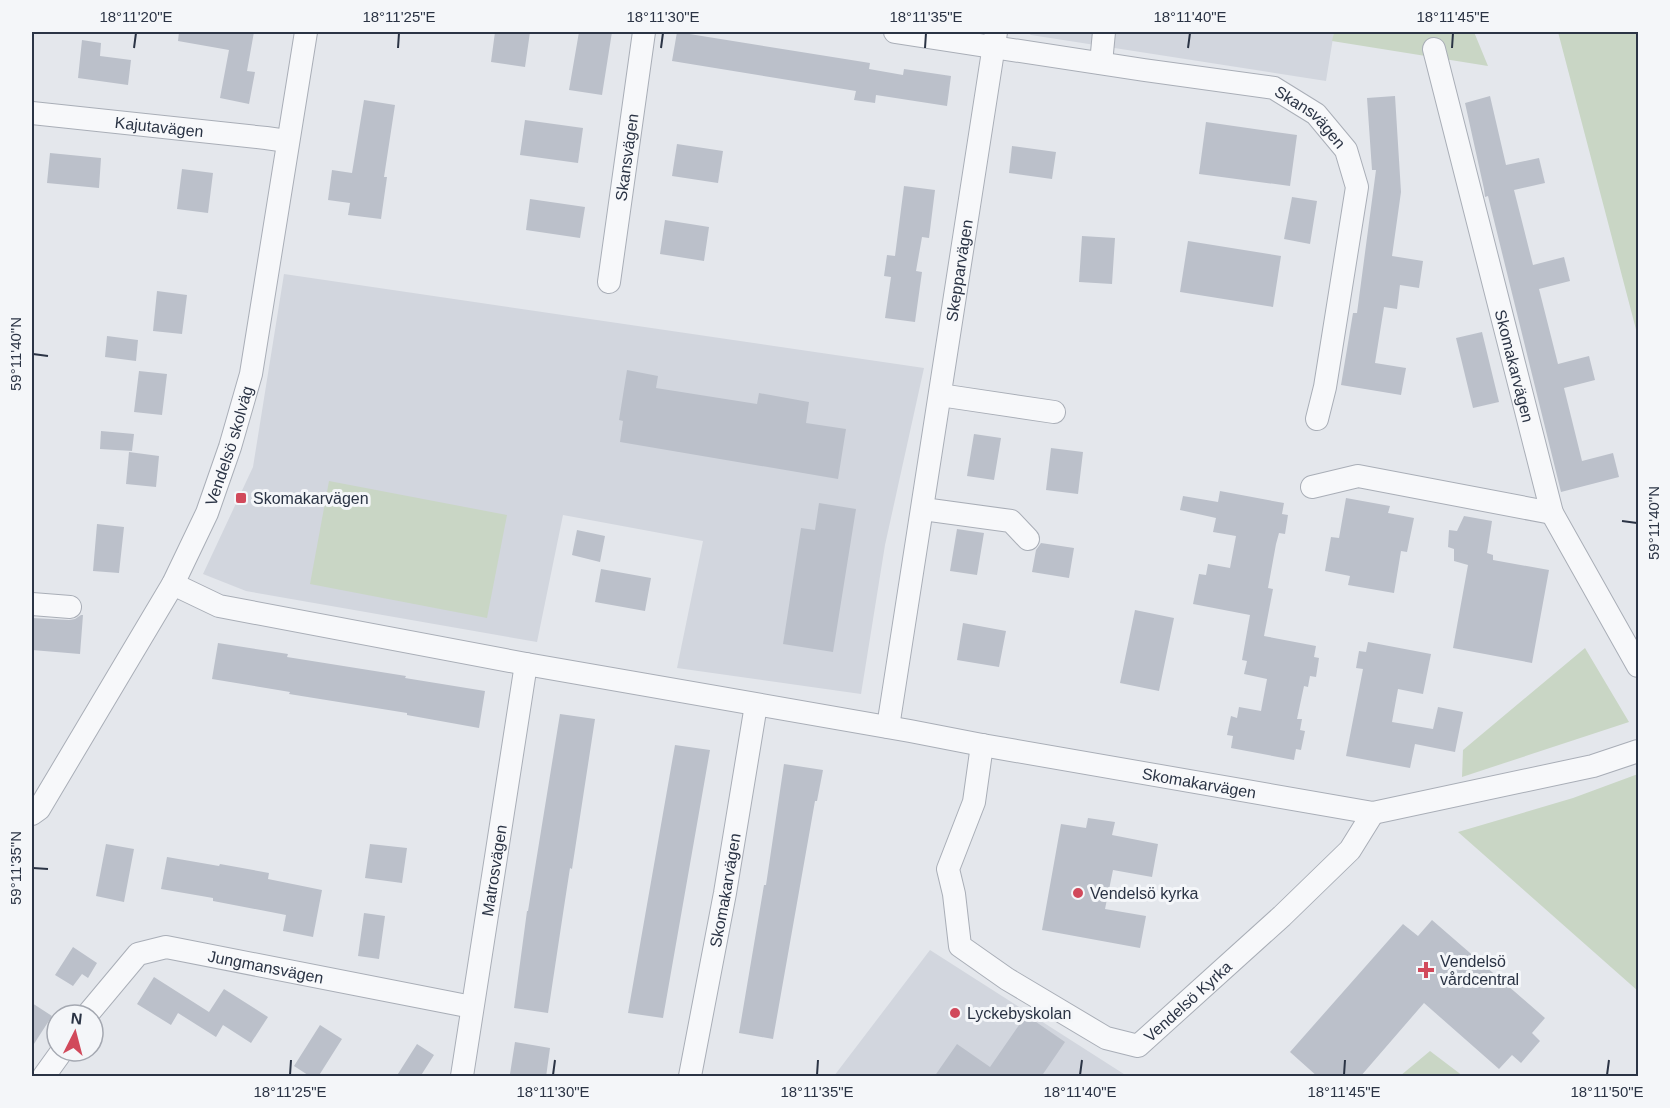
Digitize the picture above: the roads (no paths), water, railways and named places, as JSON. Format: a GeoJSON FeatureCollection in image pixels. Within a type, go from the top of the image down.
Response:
{"type":"FeatureCollection","features":[{"type":"Feature","properties":{"kind":"street","name":"Vendelsö skolväg"},"geometry":{"type":"LineString","coordinates":[[32,814],[39,809],[173,584],[207,513],[230,447],[251,374],[277,140],[306,32]]}},
{"type":"Feature","properties":{"kind":"street","name":"Skansvägen"},"geometry":{"type":"LineString","coordinates":[[609,282],[644,32]]}},
{"type":"Feature","properties":{"kind":"street","name":"Skansvägen"},"geometry":{"type":"LineString","coordinates":[[895,32],[995,39],[1101,63],[1274,88],[1316,114],[1346,150],[1357,187],[1325,387],[1317,418]]}},
{"type":"Feature","properties":{"kind":"street"},"geometry":{"type":"LineString","coordinates":[[1101,63],[1104,32]]}},
{"type":"Feature","properties":{"kind":"street","name":"Skepparvägen"},"geometry":{"type":"LineString","coordinates":[[888,727],[995,39]]}},
{"type":"Feature","properties":{"kind":"street","name":"Skomakarvägen"},"geometry":{"type":"LineString","coordinates":[[1434,49],[1552,513],[1638,666]]}},
{"type":"Feature","properties":{"kind":"street","name":"Kajutavägen"},"geometry":{"type":"LineString","coordinates":[[32,113],[277,140]]}},
{"type":"Feature","properties":{"kind":"street"},"geometry":{"type":"LineString","coordinates":[[940,395],[1054,412]]}},
{"type":"Feature","properties":{"kind":"street"},"geometry":{"type":"LineString","coordinates":[[1312,487],[1358,476],[1552,513]]}},
{"type":"Feature","properties":{"kind":"street"},"geometry":{"type":"LineString","coordinates":[[922,509],[1011,521],[1028,539]]}},
{"type":"Feature","properties":{"kind":"street","name":"Skomakarvägen"},"geometry":{"type":"LineString","coordinates":[[173,584],[219,606],[526,664],[1373,813],[1593,766],[1638,751]]}},
{"type":"Feature","properties":{"kind":"street"},"geometry":{"type":"LineString","coordinates":[[32,604],[70,607]]}},
{"type":"Feature","properties":{"kind":"street","name":"Matrosvägen"},"geometry":{"type":"LineString","coordinates":[[462,1077],[526,664]]}},
{"type":"Feature","properties":{"kind":"street","name":"Skomakarvägen"},"geometry":{"type":"LineString","coordinates":[[690,1077],[725,893],[756,705]]}},
{"type":"Feature","properties":{"kind":"street","name":"Vendelsö Kyrka"},"geometry":{"type":"LineString","coordinates":[[982,745],[974,802],[948,869],[954,894],[960,946],[1007,979],[1106,1038],[1138,1046],[1291,908],[1350,849],[1373,813]]}},
{"type":"Feature","properties":{"kind":"street","name":"Jungmansvägen"},"geometry":{"type":"LineString","coordinates":[[97,1003],[138,954],[166,947],[472,1006]]}},
{"type":"Feature","properties":{"kind":"street"},"geometry":{"type":"LineString","coordinates":[[44,1077],[54,1063]]}},
{"type":"Feature","properties":{"kind":"place","name":"Skomakarvägen"},"geometry":{"type":"Point","coordinates":[241,498]}},
{"type":"Feature","properties":{"kind":"place","name":"Vendelsö kyrka"},"geometry":{"type":"Point","coordinates":[1078,893]}},
{"type":"Feature","properties":{"kind":"place","name":"Vendelsö vårdcentral"},"geometry":{"type":"Point","coordinates":[1426,970]}},
{"type":"Feature","properties":{"kind":"place","name":"Lyckebyskolan"},"geometry":{"type":"Point","coordinates":[955,1013]}}]}
